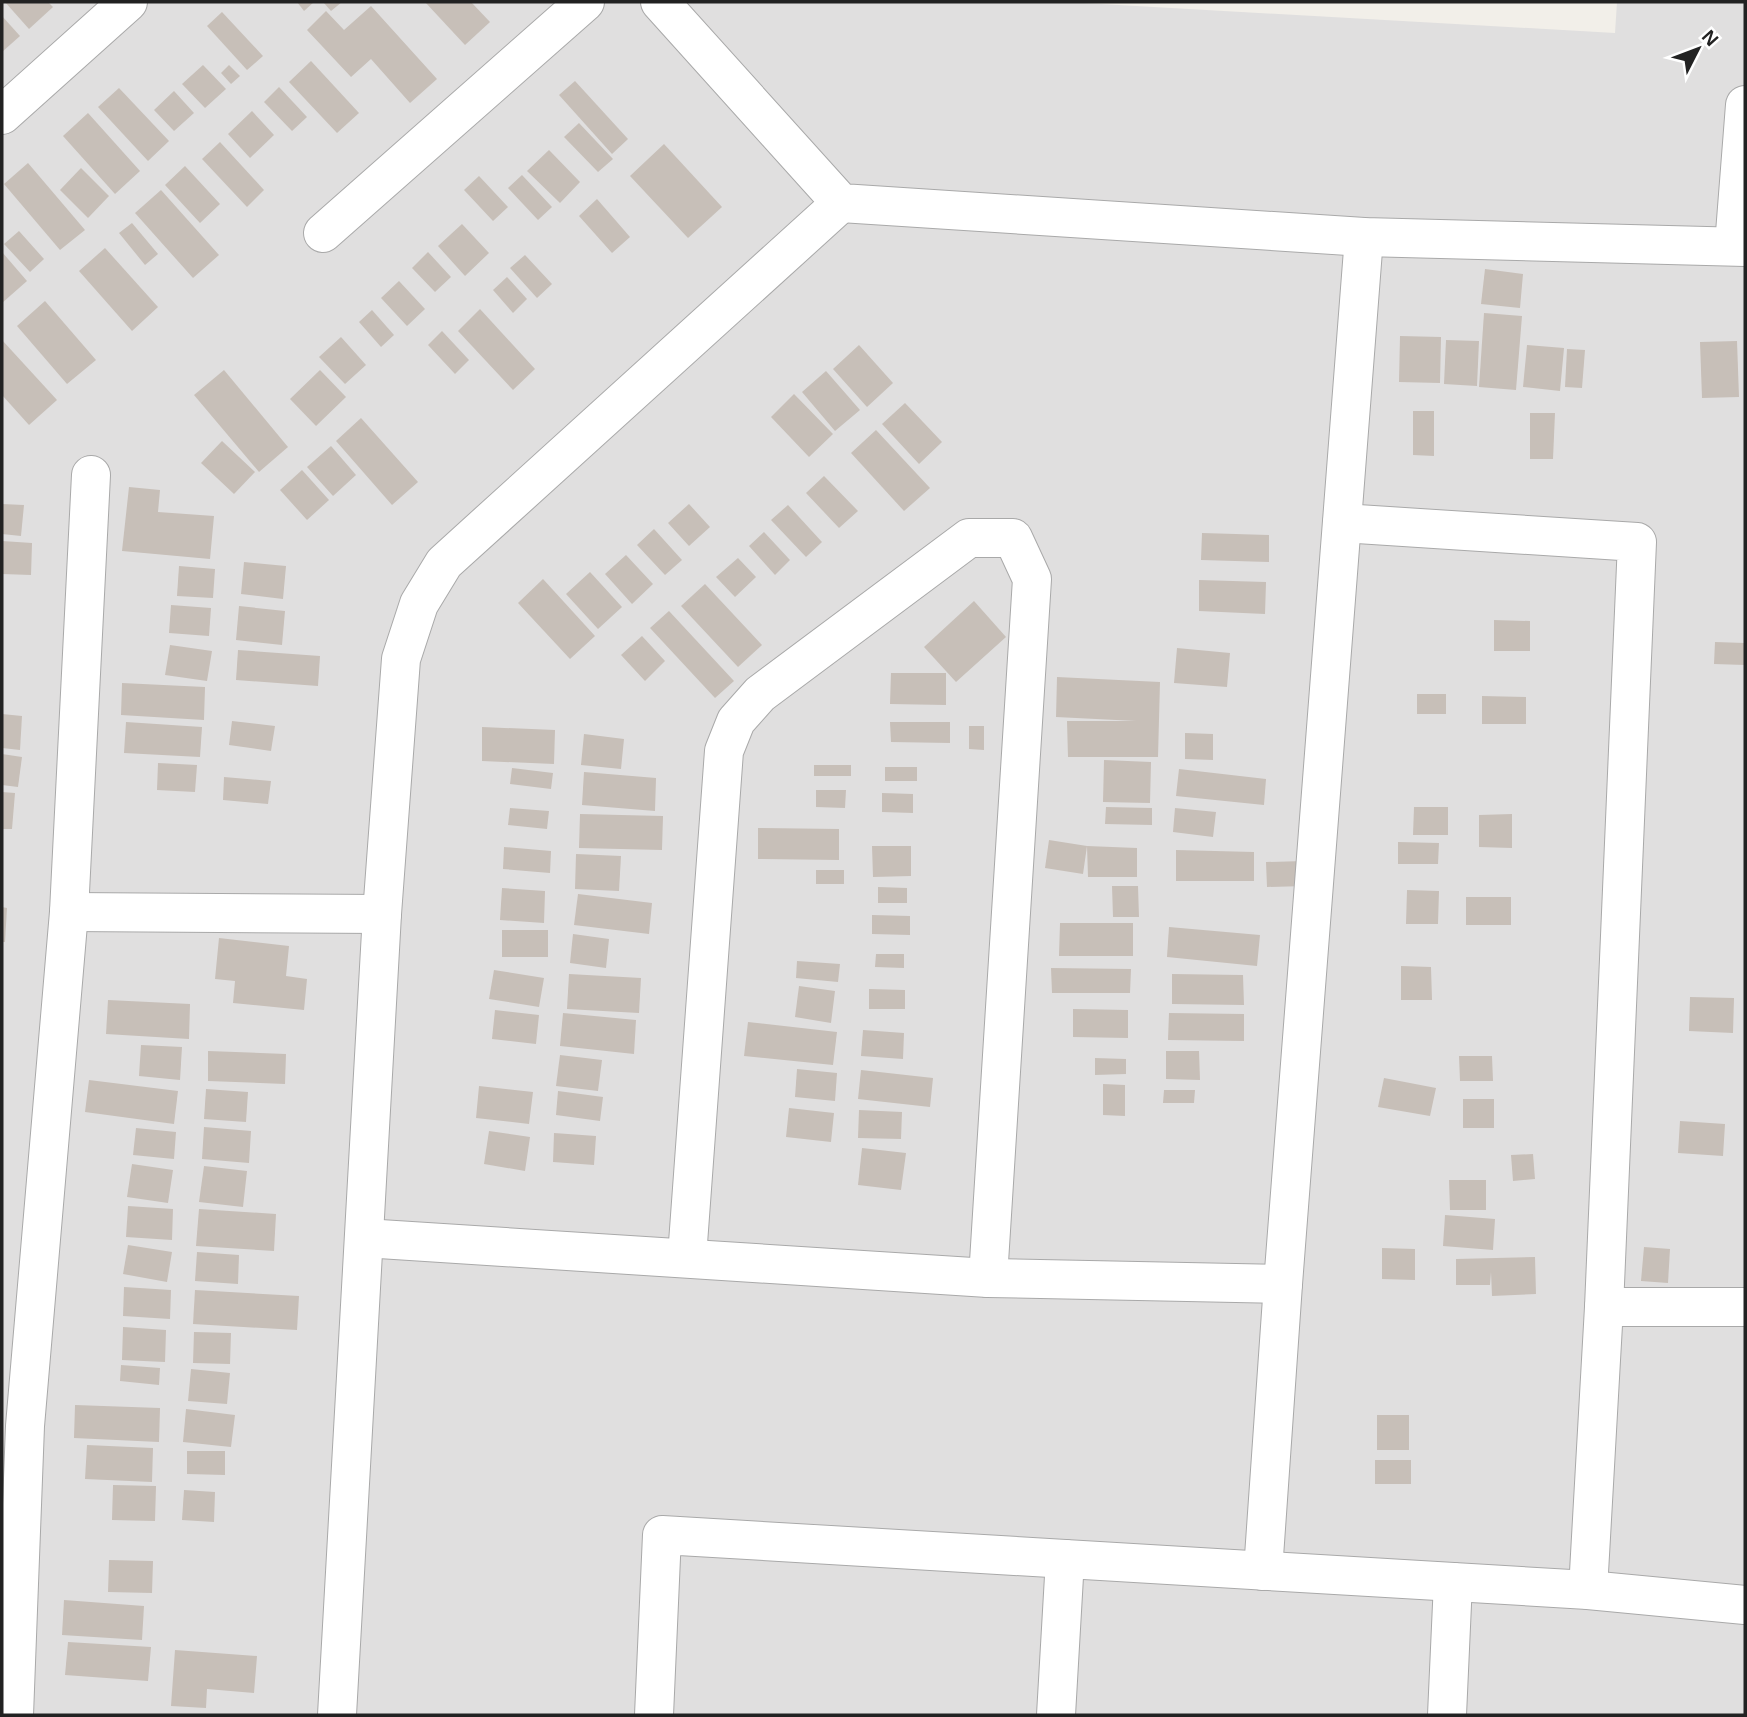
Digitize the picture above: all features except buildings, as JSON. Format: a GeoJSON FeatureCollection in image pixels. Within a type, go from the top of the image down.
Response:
{"type":"FeatureCollection","features":[{"type":"Feature","properties":{"kind":"street"},"geometry":{"type":"LineString","coordinates":[[2,115],[128,2]]}},
{"type":"Feature","properties":{"kind":"street"},"geometry":{"type":"LineString","coordinates":[[323,233],[585,2]]}},
{"type":"Feature","properties":{"kind":"street"},"geometry":{"type":"LineString","coordinates":[[660,2],[841,203],[1364,237],[1740,247],[1745,105]]}},
{"type":"Feature","properties":{"kind":"street"},"geometry":{"type":"LineString","coordinates":[[337,1715],[382,914],[401,659],[419,604],[444,563],[841,203]]}},
{"type":"Feature","properties":{"kind":"street"},"geometry":{"type":"LineString","coordinates":[[1263,1571],[1364,237]]}},
{"type":"Feature","properties":{"kind":"street"},"geometry":{"type":"LineString","coordinates":[[14,1715],[13,1426],[69,912],[91,475]]}},
{"type":"Feature","properties":{"kind":"street"},"geometry":{"type":"LineString","coordinates":[[1342,523],[1637,542],[1604,1307],[1588,1590]]}},
{"type":"Feature","properties":{"kind":"street"},"geometry":{"type":"LineString","coordinates":[[687,1257],[724,751],[736,720],[760,694],[970,538],[1013,538],[1032,579],[988,1278]]}},
{"type":"Feature","properties":{"kind":"street"},"geometry":{"type":"LineString","coordinates":[[69,912],[382,914]]}},
{"type":"Feature","properties":{"kind":"street"},"geometry":{"type":"LineString","coordinates":[[364,1238],[988,1278],[1283,1284]]}},
{"type":"Feature","properties":{"kind":"street"},"geometry":{"type":"LineString","coordinates":[[1604,1307],[1745,1307]]}},
{"type":"Feature","properties":{"kind":"street"},"geometry":{"type":"LineString","coordinates":[[654,1715],[662,1535],[1588,1590],[1745,1605]]}},
{"type":"Feature","properties":{"kind":"street"},"geometry":{"type":"LineString","coordinates":[[1056,1715],[1065,1559]]}},
{"type":"Feature","properties":{"kind":"street"},"geometry":{"type":"LineString","coordinates":[[1447,1715],[1453,1582]]}},
{"type":"Feature","properties":{"kind":"shaded area"},"geometry":{"type":"Polygon","coordinates":[[[2,2],[1066,2],[1615,33],[1617,2],[1745,2],[1745,1715],[2,1715],[2,2]]]}}]}
